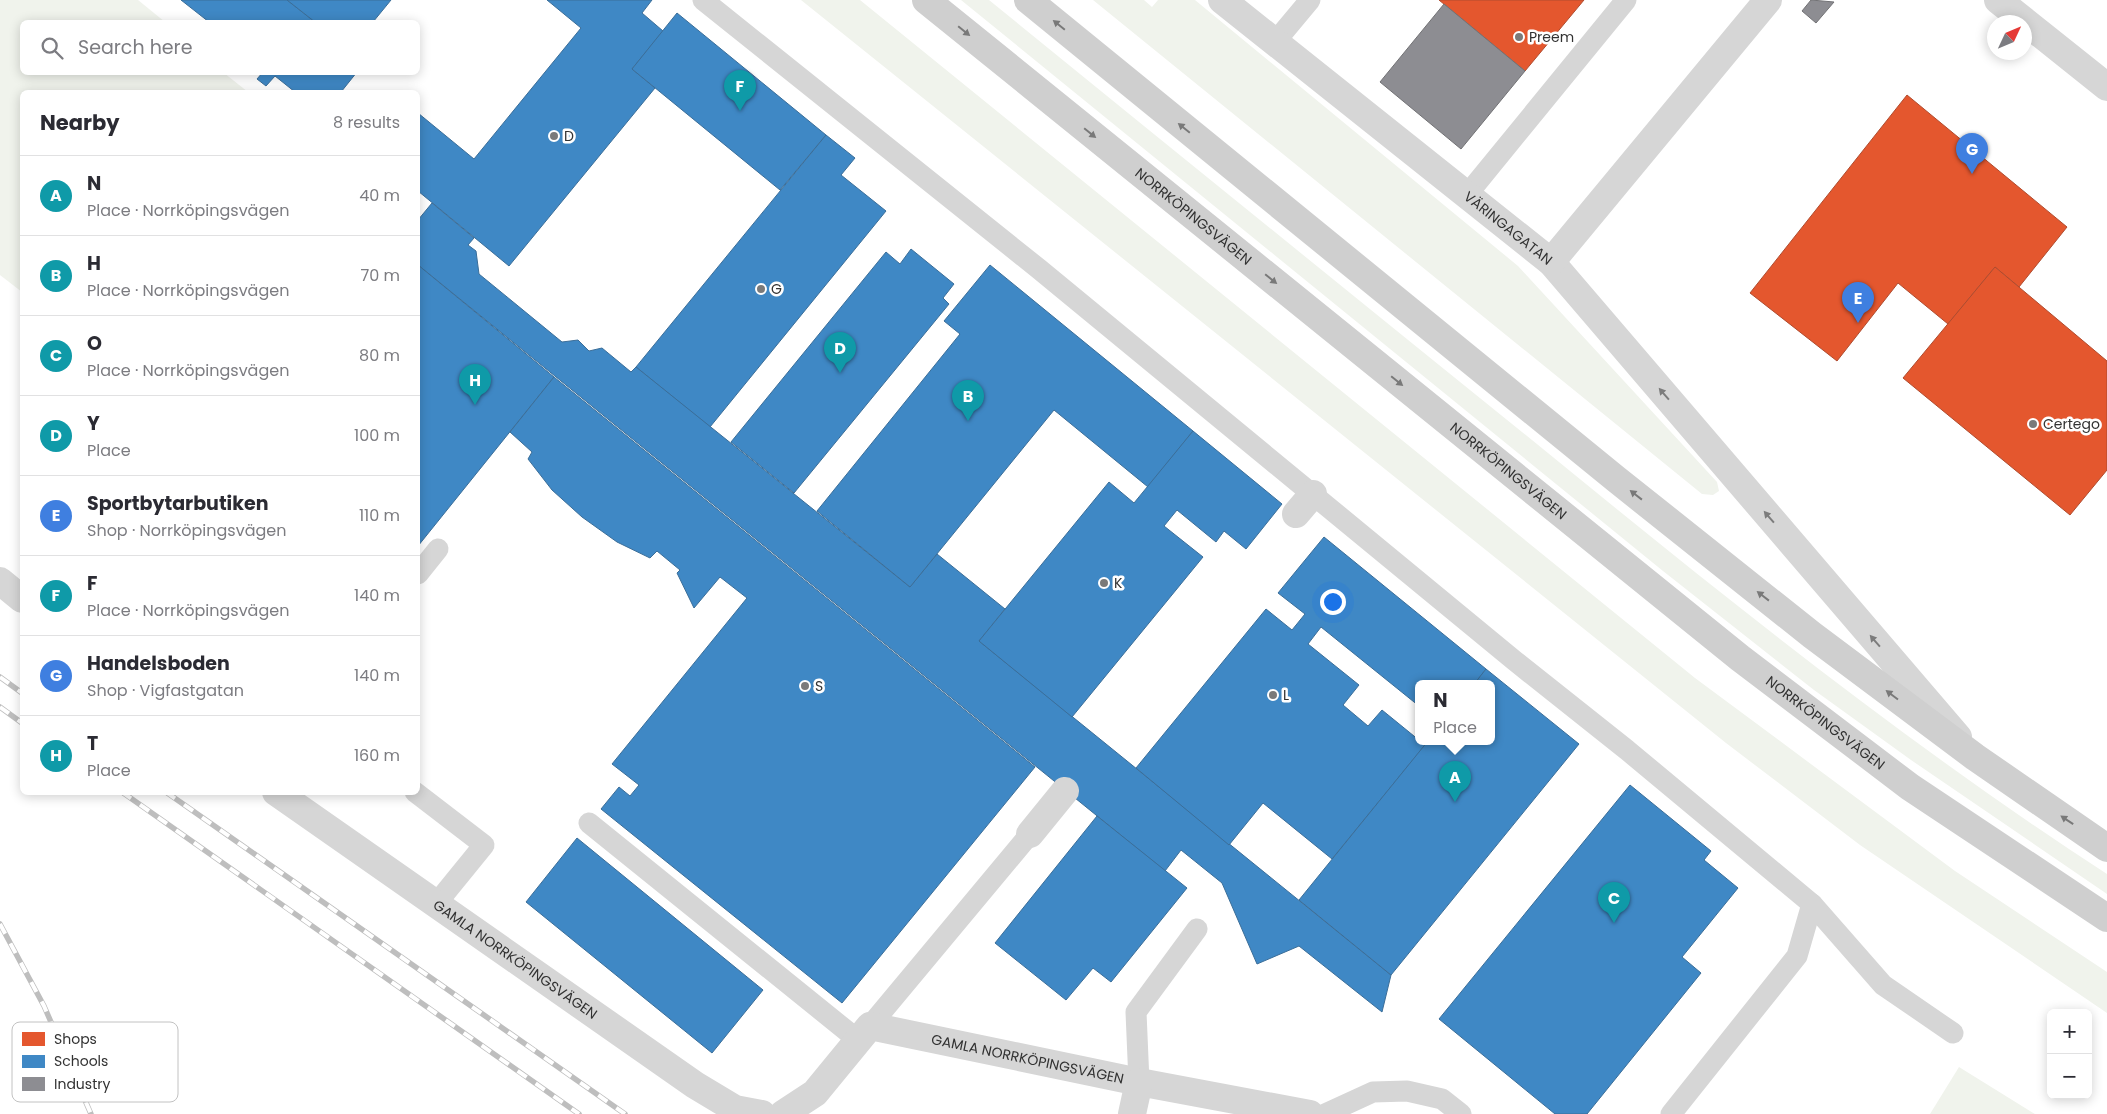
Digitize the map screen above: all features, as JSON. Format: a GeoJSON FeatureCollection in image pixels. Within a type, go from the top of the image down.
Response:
{"type":"FeatureCollection","features":[{"type":"Feature","properties":{"kind":"main road","name":"NORRKÖPINGSVÄGEN"},"geometry":{"type":"LineString","coordinates":[[926,0],[1740,658],[1910,787],[2107,918]]}},
{"type":"Feature","properties":{"kind":"main road"},"geometry":{"type":"LineString","coordinates":[[1028,0],[1616,479],[1812,635],[1975,757],[2107,848]]}},
{"type":"Feature","properties":{"kind":"street","name":"VÄRINGAGATAN"},"geometry":{"type":"LineString","coordinates":[[1222,0],[1550,262],[1768,0]]}},
{"type":"Feature","properties":{"kind":"street"},"geometry":{"type":"LineString","coordinates":[[1998,0],[2107,86]]}},
{"type":"Feature","properties":{"kind":"street"},"geometry":{"type":"LineString","coordinates":[[1550,262],[1975,757]]}},
{"type":"Feature","properties":{"kind":"street"},"geometry":{"type":"LineString","coordinates":[[0,581],[20,597]]}},
{"type":"Feature","properties":{"kind":"street"},"geometry":{"type":"LineString","coordinates":[[1030,834],[1065,791]]}},
{"type":"Feature","properties":{"kind":"street","name":"GAMLA NORRKÖPINGSVÄGEN"},"geometry":{"type":"LineString","coordinates":[[280,795],[695,1085],[735,1109],[762,1114]]}},
{"type":"Feature","properties":{"kind":"street"},"geometry":{"type":"LineString","coordinates":[[783,1114],[815,1093],[864,1033]]}},
{"type":"Feature","properties":{"kind":"street","name":"GAMLA NORRKÖPINGSVÄGEN"},"geometry":{"type":"LineString","coordinates":[[864,1033],[1310,1114]]}},
{"type":"Feature","properties":{"kind":"street"},"geometry":{"type":"LineString","coordinates":[[1132,1114],[1139,1082]]}},
{"type":"Feature","properties":{"kind":"lane"},"geometry":{"type":"LineString","coordinates":[[703,0],[1032,263],[1305,504],[1514,661],[1627,750],[1812,904],[1883,985],[1953,1033]]}},
{"type":"Feature","properties":{"kind":"lane"},"geometry":{"type":"LineString","coordinates":[[1275,42],[1310,0]]}},
{"type":"Feature","properties":{"kind":"lane"},"geometry":{"type":"LineString","coordinates":[[1466,196],[1626,0]]}},
{"type":"Feature","properties":{"kind":"lane"},"geometry":{"type":"LineString","coordinates":[[420,572],[438,549]]}},
{"type":"Feature","properties":{"kind":"lane"},"geometry":{"type":"LineString","coordinates":[[419,795],[484,845],[436,904]]}},
{"type":"Feature","properties":{"kind":"lane"},"geometry":{"type":"LineString","coordinates":[[589,823],[864,1033],[1030,834]]}},
{"type":"Feature","properties":{"kind":"lane"},"geometry":{"type":"LineString","coordinates":[[1671,1114],[1797,956],[1812,904]]}},
{"type":"Feature","properties":{"kind":"lane"},"geometry":{"type":"LineString","coordinates":[[1139,1082],[1136,1012],[1197,929]]}},
{"type":"Feature","properties":{"kind":"lane"},"geometry":{"type":"LineString","coordinates":[[1325,1114],[1373,1092],[1406,1092],[1442,1099],[1461,1114]]}},
{"type":"Feature","properties":{"kind":"shaded area"},"geometry":{"type":"Polygon","coordinates":[[[0,0],[138,0],[163,20],[20,20],[20,75],[227,75],[245,90],[20,90],[20,290],[0,275],[0,0]]]}},
{"type":"Feature","properties":{"kind":"shaded area"},"geometry":{"type":"Polygon","coordinates":[[[801,0],[860,0],[1695,678],[1955,871],[2107,972],[2107,1013],[1860,845],[1726,743],[801,0]]]}},
{"type":"Feature","properties":{"kind":"shaded area"},"geometry":{"type":"Polygon","coordinates":[[[961,0],[989,0],[1742,610],[1958,772],[2107,874],[2107,894],[1911,760],[1814,690],[1663,571],[961,0]]]}},
{"type":"Feature","properties":{"kind":"shaded area"},"geometry":{"type":"Polygon","coordinates":[[[1093,0],[1144,0],[1152,7],[1158,0],[1195,0],[1518,266],[1717,482],[1719,491],[1713,495],[1702,494],[1093,0]]]}},
{"type":"Feature","properties":{"kind":"shaded area"},"geometry":{"type":"Polygon","coordinates":[[[1959,1067],[2035,1114],[1930,1114],[1959,1067]]]}},
{"type":"Feature","properties":{"kind":"building: Shops","name":"Preem"},"geometry":{"type":"Polygon","coordinates":[[[1439,0],[1584,0],[1525,71],[1439,0]]]}},
{"type":"Feature","properties":{"kind":"building: Shops"},"geometry":{"type":"Polygon","coordinates":[[[1907,95],[2067,227],[2019,287],[1995,267],[1948,324],[1898,283],[1837,361],[1750,293],[1907,95]]]}},
{"type":"Feature","properties":{"kind":"building: Shops","name":"Certego"},"geometry":{"type":"Polygon","coordinates":[[[1995,267],[2107,361],[2107,470],[2070,515],[1903,378],[1995,267]]]}},
{"type":"Feature","properties":{"kind":"building: Schools"},"geometry":{"type":"Polygon","coordinates":[[[181,0],[287,0],[312,20],[206,20],[181,0]]]}},
{"type":"Feature","properties":{"kind":"building: Schools"},"geometry":{"type":"Polygon","coordinates":[[[287,0],[391,0],[375,20],[312,20],[287,0]]]}},
{"type":"Feature","properties":{"kind":"building: Schools","name":"D"},"geometry":{"type":"Polygon","coordinates":[[[547,0],[652,0],[642,13],[663,31],[632,69],[655,88],[509,266],[420,193],[420,115],[474,159],[581,28],[547,0]]]}},
{"type":"Feature","properties":{"kind":"building: Schools"},"geometry":{"type":"Polygon","coordinates":[[[677,13],[826,135],[780,190],[632,69],[677,13]]]}},
{"type":"Feature","properties":{"kind":"building: Schools"},"geometry":{"type":"Polygon","coordinates":[[[260,75],[355,75],[343,90],[292,90],[275,76],[266,86],[257,79],[260,75]]]}},
{"type":"Feature","properties":{"kind":"building: Schools","name":"G"},"geometry":{"type":"Polygon","coordinates":[[[826,135],[855,158],[841,175],[886,211],[710,427],[636,367],[826,135]]]}},
{"type":"Feature","properties":{"kind":"building: Schools"},"geometry":{"type":"Polygon","coordinates":[[[432,203],[474,238],[468,245],[476,251],[479,274],[562,342],[578,340],[589,351],[602,348],[631,372],[636,367],[910,587],[937,554],[1005,609],[979,641],[1391,975],[1382,1012],[1299,946],[1257,964],[1222,883],[1181,850],[1165,871],[420,267],[420,218],[432,203]]]}},
{"type":"Feature","properties":{"kind":"building: Schools"},"geometry":{"type":"Polygon","coordinates":[[[911,249],[954,284],[943,298],[949,304],[794,493],[731,442],[886,252],[900,264],[911,249]]]}},
{"type":"Feature","properties":{"kind":"building: Schools"},"geometry":{"type":"Polygon","coordinates":[[[990,265],[1193,431],[1148,487],[1054,410],[910,587],[817,511],[960,334],[944,321],[990,265]]]}},
{"type":"Feature","properties":{"kind":"building: Schools"},"geometry":{"type":"Polygon","coordinates":[[[420,267],[554,377],[420,544],[420,267]]]}},
{"type":"Feature","properties":{"kind":"building: Schools","name":"S"},"geometry":{"type":"Polygon","coordinates":[[[554,377],[1035,767],[842,1003],[601,809],[619,787],[630,796],[639,785],[612,764],[747,598],[720,577],[694,608],[677,573],[680,570],[657,551],[650,558],[617,542],[582,517],[552,490],[528,459],[532,452],[510,432],[554,377]]]}},
{"type":"Feature","properties":{"kind":"building: Schools","name":"K"},"geometry":{"type":"Polygon","coordinates":[[[1193,431],[1282,504],[1246,549],[1224,531],[1216,542],[1177,510],[1164,526],[1203,557],[1072,717],[979,641],[1109,482],[1134,503],[1193,431]]]}},
{"type":"Feature","properties":{"kind":"building: Schools","name":"L"},"geometry":{"type":"Polygon","coordinates":[[[1324,537],[1486,669],[1477,680],[1415,680],[1415,703],[1321,627],[1308,644],[1359,685],[1343,705],[1368,726],[1382,710],[1415,737],[1415,745],[1425,745],[1332,859],[1263,803],[1229,845],[1136,768],[1266,609],[1292,630],[1305,614],[1278,593],[1324,537]]]}},
{"type":"Feature","properties":{"kind":"building: Schools"},"geometry":{"type":"Polygon","coordinates":[[[1486,669],[1579,744],[1391,975],[1299,900],[1425,745],[1495,745],[1495,680],[1477,680],[1486,669]]]}},
{"type":"Feature","properties":{"kind":"building: Schools"},"geometry":{"type":"Polygon","coordinates":[[[1630,785],[1711,851],[1704,860],[1738,888],[1682,957],[1701,973],[1587,1114],[1555,1114],[1439,1019],[1630,785]]]}},
{"type":"Feature","properties":{"kind":"building: Schools"},"geometry":{"type":"Polygon","coordinates":[[[1097,816],[1187,888],[1111,982],[1093,968],[1066,1000],[995,943],[1097,816]]]}},
{"type":"Feature","properties":{"kind":"building: Schools"},"geometry":{"type":"Polygon","coordinates":[[[577,838],[763,990],[712,1053],[526,902],[577,838]]]}},
{"type":"Feature","properties":{"kind":"building: Industry"},"geometry":{"type":"Polygon","coordinates":[[[1811,0],[1834,2],[1816,23],[1802,11],[1811,0]]]}},
{"type":"Feature","properties":{"kind":"building: Industry"},"geometry":{"type":"Polygon","coordinates":[[[1444,4],[1525,71],[1461,149],[1380,82],[1444,4]]]}},
{"type":"Feature","properties":{"kind":"railway"},"geometry":{"type":"LineString","coordinates":[[0,677],[20,692]]}},
{"type":"Feature","properties":{"kind":"railway"},"geometry":{"type":"LineString","coordinates":[[0,707],[20,722]]}},
{"type":"Feature","properties":{"kind":"railway"},"geometry":{"type":"LineString","coordinates":[[126,795],[579,1114]]}},
{"type":"Feature","properties":{"kind":"railway"},"geometry":{"type":"LineString","coordinates":[[170,795],[625,1114]]}},
{"type":"Feature","properties":{"kind":"railway"},"geometry":{"type":"LineString","coordinates":[[0,924],[51,1022]]}},
{"type":"Feature","properties":{"kind":"railway"},"geometry":{"type":"LineString","coordinates":[[86,1102],[91,1114]]}},
{"type":"Feature","properties":{"kind":"place","name":"Preem"},"geometry":{"type":"Point","coordinates":[1519,37]}},
{"type":"Feature","properties":{"kind":"place","name":"F"},"geometry":{"type":"Point","coordinates":[740,111]}},
{"type":"Feature","properties":{"kind":"place","name":"D"},"geometry":{"type":"Point","coordinates":[554,136]}},
{"type":"Feature","properties":{"kind":"place","name":"Handelsboden"},"geometry":{"type":"Point","coordinates":[1972,174]}},
{"type":"Feature","properties":{"kind":"place","name":"G"},"geometry":{"type":"Point","coordinates":[761,289]}},
{"type":"Feature","properties":{"kind":"place","name":"Sportbytarbutiken"},"geometry":{"type":"Point","coordinates":[1858,323]}},
{"type":"Feature","properties":{"kind":"place","name":"Y"},"geometry":{"type":"Point","coordinates":[840,373]}},
{"type":"Feature","properties":{"kind":"place","name":"T"},"geometry":{"type":"Point","coordinates":[475,405]}},
{"type":"Feature","properties":{"kind":"place","name":"H"},"geometry":{"type":"Point","coordinates":[968,421]}},
{"type":"Feature","properties":{"kind":"place","name":"Certego"},"geometry":{"type":"Point","coordinates":[2033,424]}},
{"type":"Feature","properties":{"kind":"place","name":"K"},"geometry":{"type":"Point","coordinates":[1104,583]}},
{"type":"Feature","properties":{"kind":"place","name":"S"},"geometry":{"type":"Point","coordinates":[805,686]}},
{"type":"Feature","properties":{"kind":"place","name":"L"},"geometry":{"type":"Point","coordinates":[1273,695]}},
{"type":"Feature","properties":{"kind":"place","name":"N"},"geometry":{"type":"Point","coordinates":[1455,802]}},
{"type":"Feature","properties":{"kind":"place","name":"O"},"geometry":{"type":"Point","coordinates":[1614,923]}}]}
